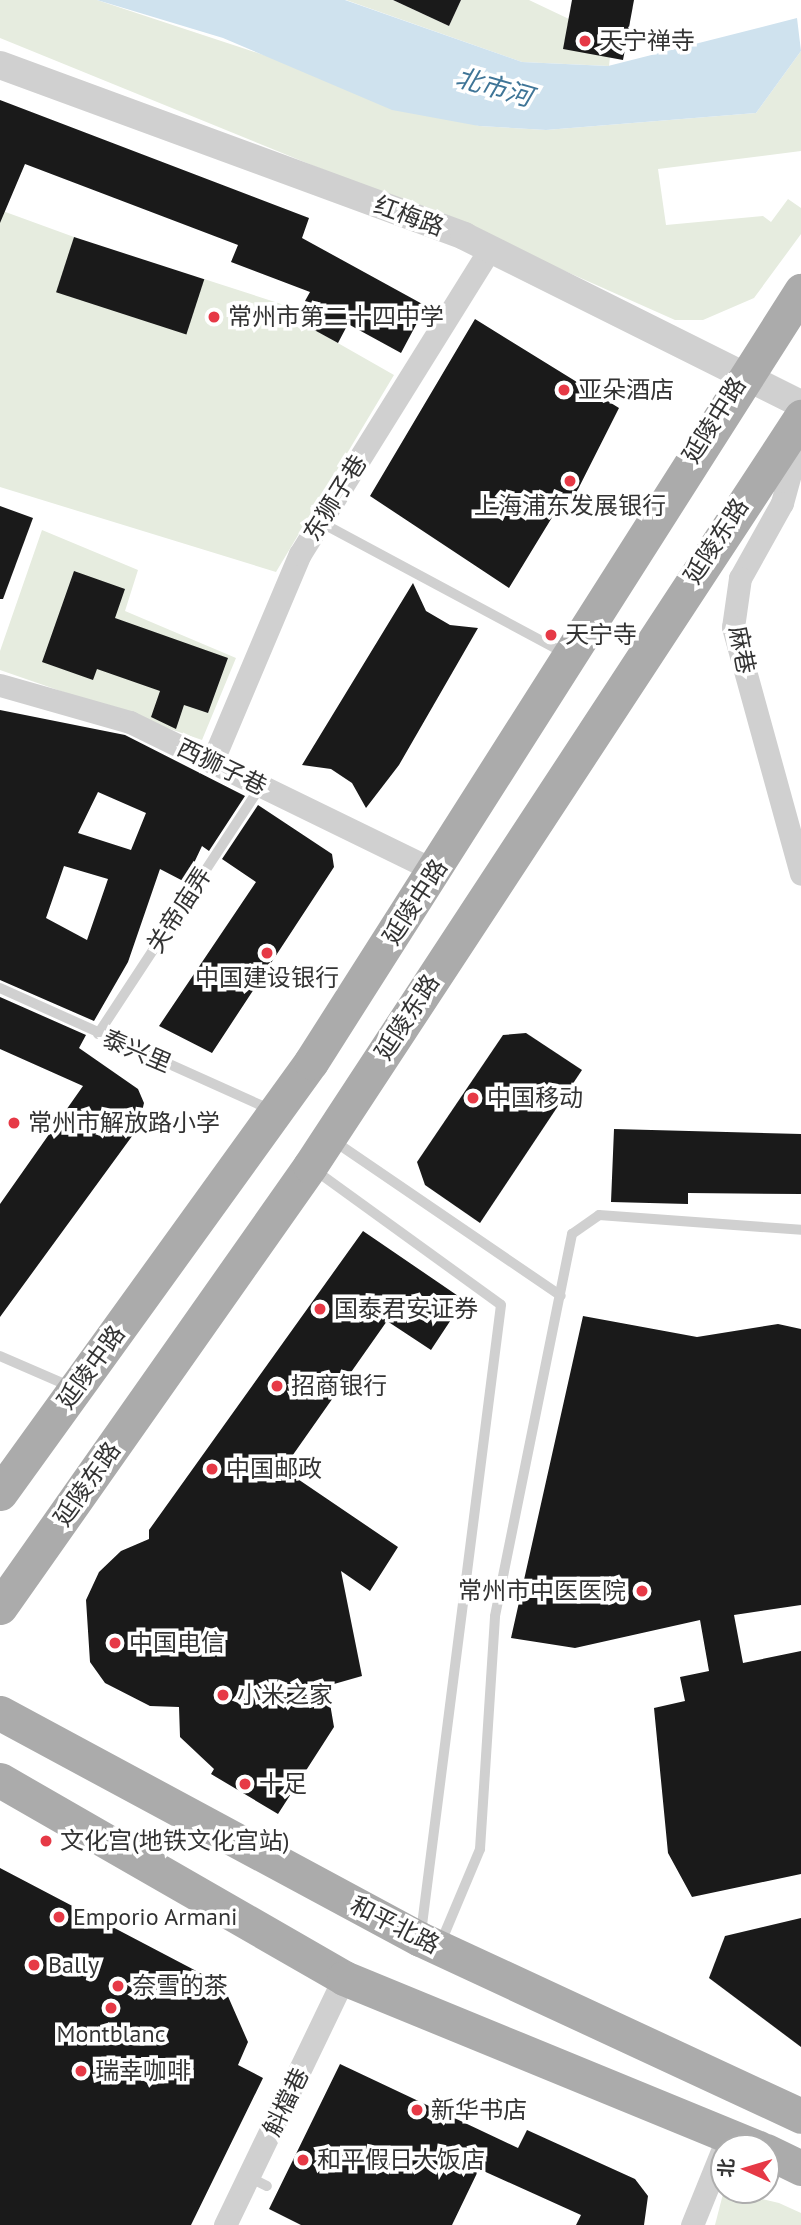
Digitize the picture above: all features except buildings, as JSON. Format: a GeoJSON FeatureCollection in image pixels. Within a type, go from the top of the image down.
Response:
{"type":"FeatureCollection","features":[{"type":"Feature","properties":{"kind":"main road","name":"延陵中路"},"geometry":{"type":"LineString","coordinates":[[0,1493],[275,1112],[435,871],[743,374],[801,291]]}},
{"type":"Feature","properties":{"kind":"main road","name":"延陵东路"},"geometry":{"type":"LineString","coordinates":[[0,1607],[319,1152],[801,417]]}},
{"type":"Feature","properties":{"kind":"main road","name":"和平北路"},"geometry":{"type":"LineString","coordinates":[[0,1713],[429,1944],[801,2116]]}},
{"type":"Feature","properties":{"kind":"main road"},"geometry":{"type":"LineString","coordinates":[[0,1780],[344,1978],[727,2134]]}},
{"type":"Feature","properties":{"kind":"main road"},"geometry":{"type":"LineString","coordinates":[[780,2158],[801,2168]]}},
{"type":"Feature","properties":{"kind":"street","name":"红梅路"},"geometry":{"type":"LineString","coordinates":[[0,65],[490,249],[801,404]]}},
{"type":"Feature","properties":{"kind":"street","name":"东狮子巷"},"geometry":{"type":"LineString","coordinates":[[212,762],[300,554],[490,249]]}},
{"type":"Feature","properties":{"kind":"street","name":"麻巷"},"geometry":{"type":"LineString","coordinates":[[801,434],[782,503],[740,578],[733,626],[801,874]]}},
{"type":"Feature","properties":{"kind":"street","name":"西狮子巷"},"geometry":{"type":"LineString","coordinates":[[0,685],[130,722],[435,871]]}},
{"type":"Feature","properties":{"kind":"street","name":"斛檔巷"},"geometry":{"type":"LineString","coordinates":[[225,2225],[258,2182],[344,1978]]}},
{"type":"Feature","properties":{"kind":"street"},"geometry":{"type":"LineString","coordinates":[[692,2225],[710,2196]]}},
{"type":"Feature","properties":{"kind":"lane"},"geometry":{"type":"LineString","coordinates":[[320,522],[569,655]]}},
{"type":"Feature","properties":{"kind":"lane","name":"关帝庙弄"},"geometry":{"type":"LineString","coordinates":[[98,1034],[261,786]]}},
{"type":"Feature","properties":{"kind":"lane","name":"泰兴里"},"geometry":{"type":"LineString","coordinates":[[0,988],[275,1112]]}},
{"type":"Feature","properties":{"kind":"lane"},"geometry":{"type":"LineString","coordinates":[[319,1152],[561,1296]]}},
{"type":"Feature","properties":{"kind":"lane"},"geometry":{"type":"LineString","coordinates":[[319,1152],[501,1305],[429,1944]]}},
{"type":"Feature","properties":{"kind":"lane"},"geometry":{"type":"LineString","coordinates":[[429,1944],[480,1849],[495,1616],[572,1234],[599,1215],[801,1230]]}},
{"type":"Feature","properties":{"kind":"lane"},"geometry":{"type":"LineString","coordinates":[[0,1356],[75,1389]]}},
{"type":"Feature","properties":{"kind":"shaded area"},"geometry":{"type":"Polygon","coordinates":[[[0,0],[97,0],[479,126],[546,130],[756,113],[801,51],[801,151],[658,169],[666,225],[763,216],[771,222],[788,199],[801,208],[801,234],[754,298],[703,320],[675,320],[493,239],[0,38],[0,0]]]}},
{"type":"Feature","properties":{"kind":"shaded area"},"geometry":{"type":"Polygon","coordinates":[[[346,0],[393,0],[449,26],[461,0],[529,0],[569,19],[610,57],[609,66],[522,62],[346,0]]]}},
{"type":"Feature","properties":{"kind":"shaded area"},"geometry":{"type":"Polygon","coordinates":[[[0,210],[74,237],[58,292],[185,333],[204,279],[300,310],[313,317],[308,326],[394,375],[276,572],[0,487],[0,210]]]}},
{"type":"Feature","properties":{"kind":"shaded area"},"geometry":{"type":"Polygon","coordinates":[[[42,530],[138,570],[125,611],[236,658],[202,740],[0,670],[0,651],[42,530]]]}},
{"type":"Feature","properties":{"kind":"shaded area"},"geometry":{"type":"Polygon","coordinates":[[[780,2203],[801,2213],[801,2225],[715,2225],[720,2204],[780,2203]]]}},
{"type":"Feature","properties":{"kind":"water","name":"北市河"},"geometry":{"type":"Polygon","coordinates":[[[97,0],[345,0],[522,62],[608,66],[797,18],[801,51],[756,113],[546,130],[479,126],[392,110],[223,38],[97,0]]]}},
{"type":"Feature","properties":{"kind":"place","name":"天宁禅寺"},"geometry":{"type":"Point","coordinates":[585,41]}},
{"type":"Feature","properties":{"kind":"place","name":"常州市第二十四中学"},"geometry":{"type":"Point","coordinates":[214,317]}},
{"type":"Feature","properties":{"kind":"place","name":"亚朵酒店"},"geometry":{"type":"Point","coordinates":[564,390]}},
{"type":"Feature","properties":{"kind":"place","name":"上海浦东发展银行"},"geometry":{"type":"Point","coordinates":[570,481]}},
{"type":"Feature","properties":{"kind":"place","name":"天宁寺"},"geometry":{"type":"Point","coordinates":[551,635]}},
{"type":"Feature","properties":{"kind":"place","name":"中国建设银行"},"geometry":{"type":"Point","coordinates":[267,953]}},
{"type":"Feature","properties":{"kind":"place","name":"中国移动"},"geometry":{"type":"Point","coordinates":[473,1098]}},
{"type":"Feature","properties":{"kind":"place","name":"常州市解放路小学"},"geometry":{"type":"Point","coordinates":[14,1123]}},
{"type":"Feature","properties":{"kind":"place","name":"国泰君安证券"},"geometry":{"type":"Point","coordinates":[320,1309]}},
{"type":"Feature","properties":{"kind":"place","name":"招商银行"},"geometry":{"type":"Point","coordinates":[277,1386]}},
{"type":"Feature","properties":{"kind":"place","name":"中国邮政"},"geometry":{"type":"Point","coordinates":[212,1469]}},
{"type":"Feature","properties":{"kind":"place","name":"常州市中医医院"},"geometry":{"type":"Point","coordinates":[642,1591]}},
{"type":"Feature","properties":{"kind":"place","name":"中国电信"},"geometry":{"type":"Point","coordinates":[115,1643]}},
{"type":"Feature","properties":{"kind":"place","name":"小米之家"},"geometry":{"type":"Point","coordinates":[223,1695]}},
{"type":"Feature","properties":{"kind":"place","name":"十足"},"geometry":{"type":"Point","coordinates":[245,1784]}},
{"type":"Feature","properties":{"kind":"place","name":"文化宫(地铁文化宫站)"},"geometry":{"type":"Point","coordinates":[46,1841]}},
{"type":"Feature","properties":{"kind":"place","name":"Emporio Armani"},"geometry":{"type":"Point","coordinates":[59,1917]}},
{"type":"Feature","properties":{"kind":"place","name":"Bally"},"geometry":{"type":"Point","coordinates":[34,1965]}},
{"type":"Feature","properties":{"kind":"place","name":"奈雪的茶"},"geometry":{"type":"Point","coordinates":[118,1986]}},
{"type":"Feature","properties":{"kind":"place","name":"Montblanc"},"geometry":{"type":"Point","coordinates":[111,2008]}},
{"type":"Feature","properties":{"kind":"place","name":"瑞幸咖啡"},"geometry":{"type":"Point","coordinates":[81,2071]}},
{"type":"Feature","properties":{"kind":"place","name":"新华书店"},"geometry":{"type":"Point","coordinates":[417,2110]}},
{"type":"Feature","properties":{"kind":"place","name":"和平假日大饭店"},"geometry":{"type":"Point","coordinates":[303,2160]}}]}
